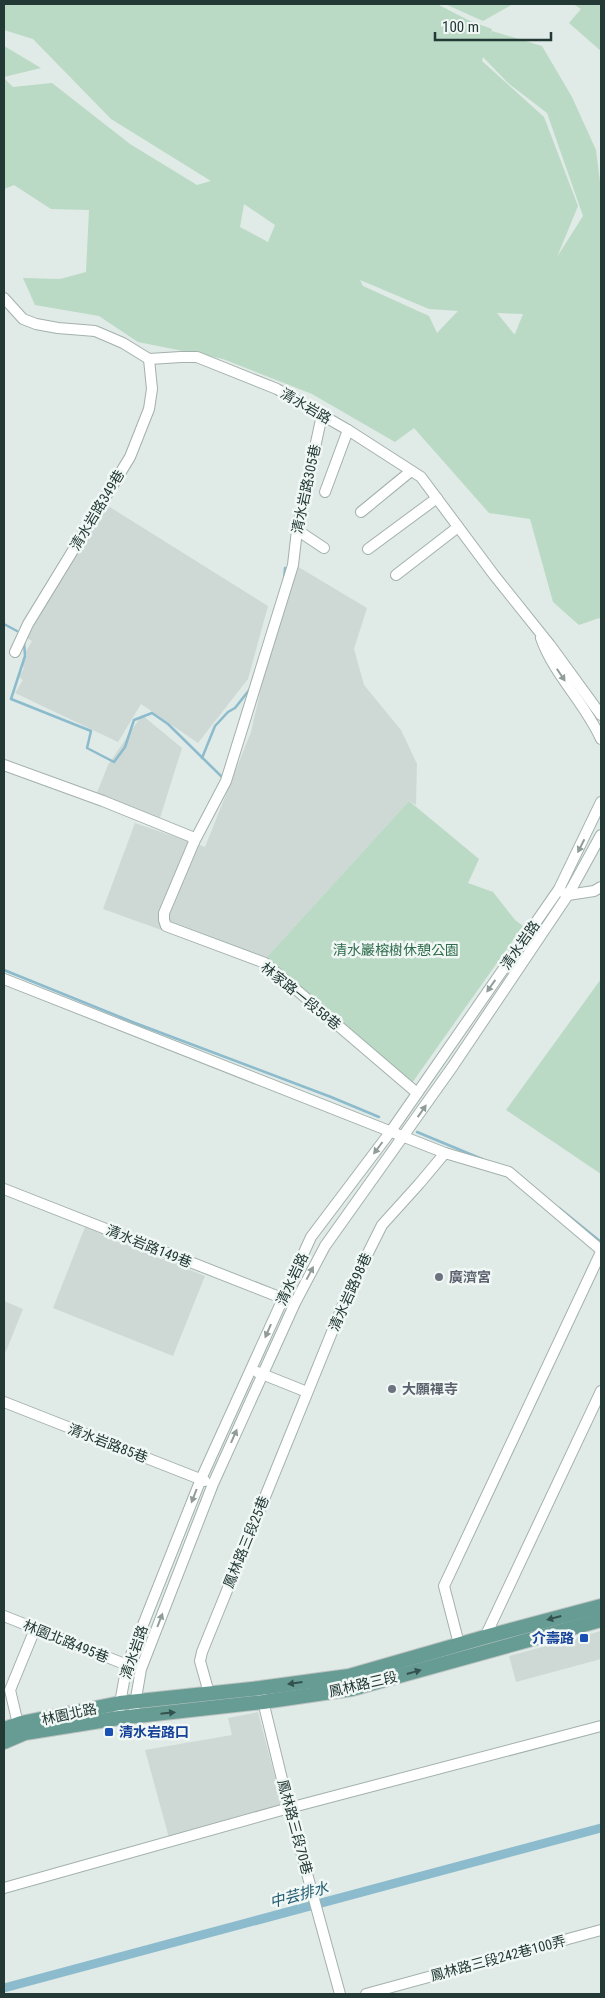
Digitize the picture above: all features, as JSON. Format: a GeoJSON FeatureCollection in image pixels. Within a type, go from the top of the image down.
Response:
{"type":"FeatureCollection","features":[{"type":"Feature","properties":{"kind":"main road","name":"鳳林路三段"},"geometry":{"type":"LineString","coordinates":[[119,1718],[262,1695],[348,1676],[485,1637],[600,1616]]}},
{"type":"Feature","properties":{"kind":"main road","name":"鳳林路三段"},"geometry":{"type":"LineString","coordinates":[[135,1701],[209,1694],[262,1695],[352,1689],[600,1616]]}},
{"type":"Feature","properties":{"kind":"main road","name":"林園北路"},"geometry":{"type":"LineString","coordinates":[[4,1730],[18,1724],[135,1701]]}},
{"type":"Feature","properties":{"kind":"main road","name":"林園北路"},"geometry":{"type":"LineString","coordinates":[[4,1742],[25,1733],[119,1718]]}},
{"type":"Feature","properties":{"kind":"street"},"geometry":{"type":"LineString","coordinates":[[4,298],[22,319],[58,328],[95,331],[123,343],[149,359]]}},
{"type":"Feature","properties":{"kind":"street","name":"清水岩路"},"geometry":{"type":"LineString","coordinates":[[149,359],[181,356],[197,358],[277,389],[348,430],[421,477],[550,645],[601,715]]}},
{"type":"Feature","properties":{"kind":"street","name":"清水岩路349巷"},"geometry":{"type":"LineString","coordinates":[[15,652],[28,624],[130,456],[149,409],[152,389],[149,359]]}},
{"type":"Feature","properties":{"kind":"street","name":"清水岩路305巷"},"geometry":{"type":"LineString","coordinates":[[194,842],[226,781],[293,565],[297,530],[322,415]]}},
{"type":"Feature","properties":{"kind":"street"},"geometry":{"type":"LineString","coordinates":[[325,492],[348,430]]}},
{"type":"Feature","properties":{"kind":"street"},"geometry":{"type":"LineString","coordinates":[[361,512],[411,471]]}},
{"type":"Feature","properties":{"kind":"street"},"geometry":{"type":"LineString","coordinates":[[368,549],[437,498]]}},
{"type":"Feature","properties":{"kind":"street"},"geometry":{"type":"LineString","coordinates":[[396,575],[458,527]]}},
{"type":"Feature","properties":{"kind":"street"},"geometry":{"type":"LineString","coordinates":[[297,530],[324,548]]}},
{"type":"Feature","properties":{"kind":"street","name":"清水岩路"},"geometry":{"type":"LineString","coordinates":[[539,632],[546,654],[595,725],[601,739]]}},
{"type":"Feature","properties":{"kind":"street"},"geometry":{"type":"LineString","coordinates":[[4,765],[112,804],[192,837],[194,842]]}},
{"type":"Feature","properties":{"kind":"street","name":"清水岩路"},"geometry":{"type":"LineString","coordinates":[[119,1718],[127,1665],[201,1479],[311,1237],[391,1131],[564,892],[601,802]]}},
{"type":"Feature","properties":{"kind":"street","name":"清水岩路"},"geometry":{"type":"LineString","coordinates":[[134,1716],[141,1669],[213,1484],[295,1303],[325,1246],[404,1137],[601,835]]}},
{"type":"Feature","properties":{"kind":"street","name":"林家路一段58巷"},"geometry":{"type":"LineString","coordinates":[[194,842],[164,913],[166,926],[265,963],[417,1093]]}},
{"type":"Feature","properties":{"kind":"street"},"geometry":{"type":"LineString","coordinates":[[564,892],[594,890],[601,886]]}},
{"type":"Feature","properties":{"kind":"street"},"geometry":{"type":"LineString","coordinates":[[4,979],[444,1153],[509,1172],[601,1251],[444,1586],[459,1644]]}},
{"type":"Feature","properties":{"kind":"street","name":"清水岩路98巷"},"geometry":{"type":"LineString","coordinates":[[308,1392],[347,1295],[382,1225],[444,1153]]}},
{"type":"Feature","properties":{"kind":"street","name":"清水岩路149巷"},"geometry":{"type":"LineString","coordinates":[[4,1189],[295,1303]]}},
{"type":"Feature","properties":{"kind":"street"},"geometry":{"type":"LineString","coordinates":[[250,1370],[308,1392]]}},
{"type":"Feature","properties":{"kind":"street"},"geometry":{"type":"LineString","coordinates":[[485,1637],[601,1391]]}},
{"type":"Feature","properties":{"kind":"street","name":"鳳林路三段25巷"},"geometry":{"type":"LineString","coordinates":[[209,1694],[200,1662],[202,1652],[308,1392]]}},
{"type":"Feature","properties":{"kind":"street","name":"清水岩路85巷"},"geometry":{"type":"LineString","coordinates":[[4,1402],[213,1484]]}},
{"type":"Feature","properties":{"kind":"street","name":"林園北路495巷"},"geometry":{"type":"LineString","coordinates":[[4,1616],[127,1665]]}},
{"type":"Feature","properties":{"kind":"street"},"geometry":{"type":"LineString","coordinates":[[18,1724],[10,1690],[35,1629]]}},
{"type":"Feature","properties":{"kind":"street","name":"鳳林路三段70巷"},"geometry":{"type":"LineString","coordinates":[[262,1695],[289,1808],[340,1994]]}},
{"type":"Feature","properties":{"kind":"street"},"geometry":{"type":"LineString","coordinates":[[4,1888],[289,1808],[601,1726]]}},
{"type":"Feature","properties":{"kind":"street","name":"鳳林路三段242巷100弄"},"geometry":{"type":"LineString","coordinates":[[366,1994],[601,1930]]}},
{"type":"Feature","properties":{"kind":"shaded area"},"geometry":{"type":"Polygon","coordinates":[[[105,504],[268,606],[248,679],[198,743],[141,704],[118,742],[15,693],[23,680],[19,677],[24,668],[21,666],[27,655],[25,653],[32,641],[27,638],[105,504]]]}},
{"type":"Feature","properties":{"kind":"shaded area"},"geometry":{"type":"Polygon","coordinates":[[[290,562],[367,608],[354,649],[364,685],[401,730],[417,764],[416,805],[409,801],[266,958],[253,963],[103,909],[135,823],[205,847],[251,732],[290,562]]]}},
{"type":"Feature","properties":{"kind":"shaded area"},"geometry":{"type":"Polygon","coordinates":[[[142,715],[182,748],[160,818],[96,795],[108,765],[142,715]]]}},
{"type":"Feature","properties":{"kind":"shaded area"},"geometry":{"type":"Polygon","coordinates":[[[85,1227],[205,1276],[173,1356],[53,1308],[85,1227]]]}},
{"type":"Feature","properties":{"kind":"shaded area"},"geometry":{"type":"Polygon","coordinates":[[[4,1301],[23,1309],[4,1356],[4,1301]]]}},
{"type":"Feature","properties":{"kind":"shaded area"},"geometry":{"type":"Polygon","coordinates":[[[601,1631],[601,1659],[516,1682],[509,1656],[601,1631]]]}},
{"type":"Feature","properties":{"kind":"shaded area"},"geometry":{"type":"Polygon","coordinates":[[[258,1712],[283,1808],[169,1838],[145,1750],[232,1735],[228,1718],[258,1712]]]}},
{"type":"Feature","properties":{"kind":"green space"},"geometry":{"type":"Polygon","coordinates":[[[4,4],[437,4],[470,21],[492,29],[490,35],[492,31],[542,46],[572,97],[596,150],[601,190],[601,620],[599,618],[579,625],[553,602],[530,519],[489,513],[414,428],[395,442],[312,394],[223,359],[138,342],[99,316],[35,305],[23,278],[60,279],[86,272],[89,210],[51,209],[14,185],[4,189],[4,78],[13,87],[52,83],[130,144],[197,185],[211,181],[111,119],[33,39],[4,30],[4,4]],[[483,57],[482,61],[544,117],[578,206],[557,257],[583,216],[547,113],[508,83],[483,57]],[[244,204],[240,227],[268,242],[275,225],[244,204]],[[360,280],[363,286],[429,316],[437,333],[458,311],[429,309],[360,280]],[[497,313],[514,334],[523,314],[497,313]]]}},
{"type":"Feature","properties":{"kind":"green space"},"geometry":{"type":"Polygon","coordinates":[[[445,4],[513,4],[483,21],[445,4]]]}},
{"type":"Feature","properties":{"kind":"green space"},"geometry":{"type":"Polygon","coordinates":[[[573,4],[601,4],[601,51],[569,23],[581,9],[573,4]]]}},
{"type":"Feature","properties":{"kind":"green space"},"geometry":{"type":"Polygon","coordinates":[[[4,46],[41,68],[4,77],[4,46]]]}},
{"type":"Feature","properties":{"kind":"green space","name":"清水巖榕樹休憩公園"},"geometry":{"type":"Polygon","coordinates":[[[409,801],[479,859],[468,883],[493,892],[515,920],[523,926],[412,1083],[266,958],[409,801]]]}},
{"type":"Feature","properties":{"kind":"green space"},"geometry":{"type":"Polygon","coordinates":[[[601,979],[601,1174],[506,1110],[601,979]]]}},
{"type":"Feature","properties":{"kind":"waterway"},"geometry":{"type":"LineString","coordinates":[[284,579],[285,568]]}},
{"type":"Feature","properties":{"kind":"waterway"},"geometry":{"type":"LineString","coordinates":[[4,624],[17,631]]}},
{"type":"Feature","properties":{"kind":"waterway"},"geometry":{"type":"LineString","coordinates":[[24,642],[25,656],[11,699],[91,731],[87,748],[114,762],[125,747],[134,720],[152,713],[168,724],[223,778]]}},
{"type":"Feature","properties":{"kind":"waterway"},"geometry":{"type":"LineString","coordinates":[[202,758],[215,726],[228,712],[235,708],[250,689]]}},
{"type":"Feature","properties":{"kind":"waterway"},"geometry":{"type":"LineString","coordinates":[[4,970],[135,1023],[379,1117]]}},
{"type":"Feature","properties":{"kind":"waterway"},"geometry":{"type":"LineString","coordinates":[[417,1132],[482,1159]]}},
{"type":"Feature","properties":{"kind":"waterway"},"geometry":{"type":"LineString","coordinates":[[559,1208],[601,1242]]}},
{"type":"Feature","properties":{"kind":"waterway","name":"中芸排水"},"geometry":{"type":"LineString","coordinates":[[4,1988],[601,1828]]}},
{"type":"Feature","properties":{"kind":"place","name":"廣濟宮"},"geometry":{"type":"Point","coordinates":[439,1277]}},
{"type":"Feature","properties":{"kind":"place","name":"大願禪寺"},"geometry":{"type":"Point","coordinates":[392,1389]}},
{"type":"Feature","properties":{"kind":"place","name":"介壽路"},"geometry":{"type":"Point","coordinates":[584,1638]}},
{"type":"Feature","properties":{"kind":"place","name":"清水岩路口"},"geometry":{"type":"Point","coordinates":[109,1732]}}]}
